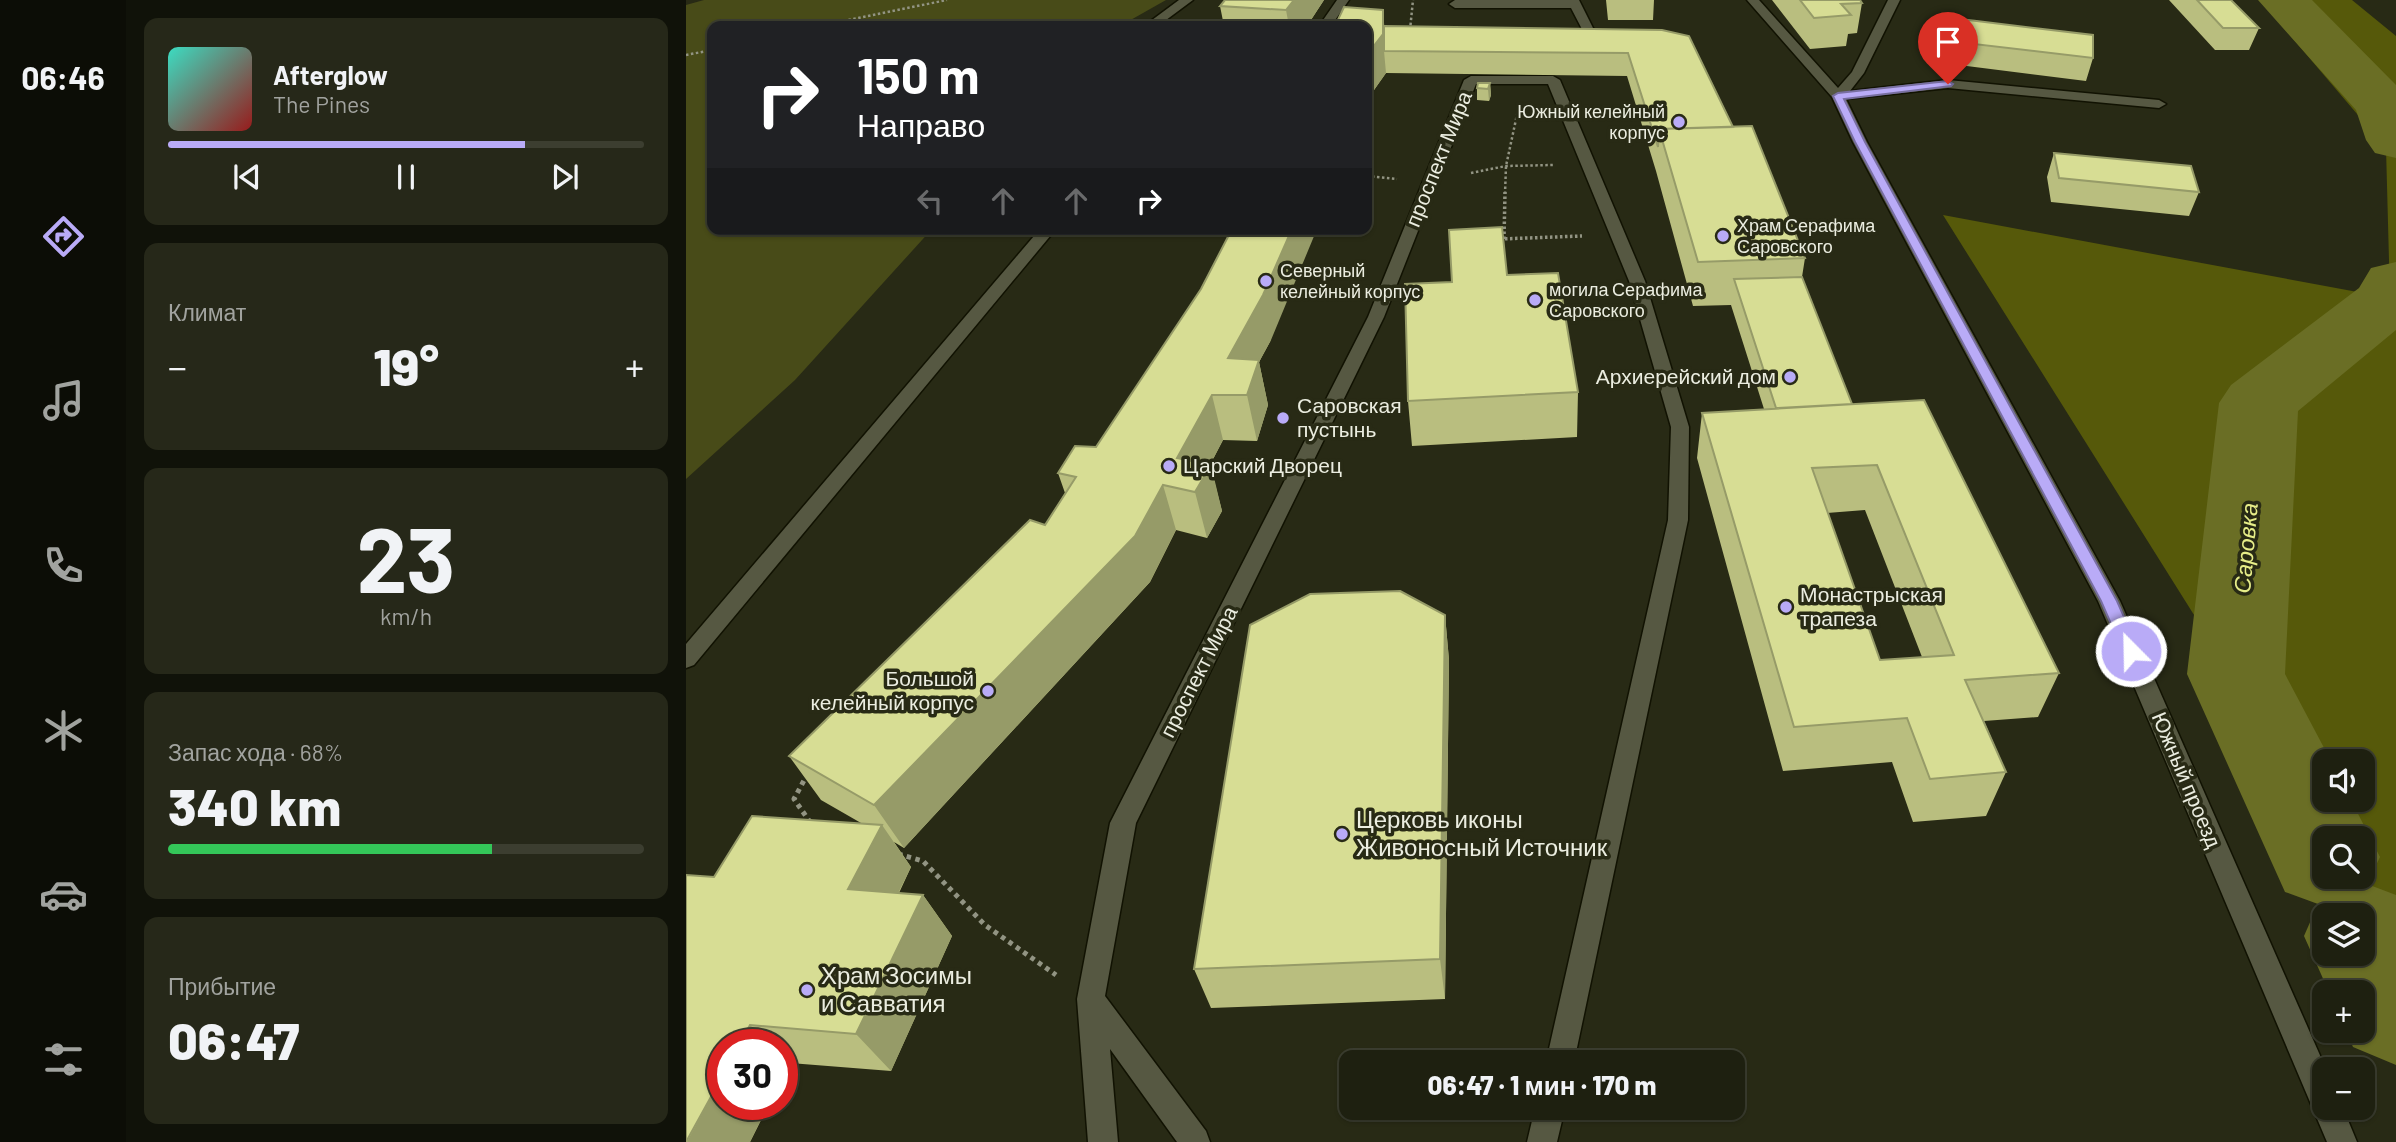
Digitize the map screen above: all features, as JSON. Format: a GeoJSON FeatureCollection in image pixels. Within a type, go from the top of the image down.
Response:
{"type":"FeatureCollection","features":[{"type":"Feature","properties":{"kind":"street"},"geometry":{"type":"LineString","coordinates":[[1157,21],[1187,0]]}},
{"type":"Feature","properties":{"kind":"street"},"geometry":{"type":"LineString","coordinates":[[1328,21],[1343,0]]}},
{"type":"Feature","properties":{"kind":"street","name":"Южный проезд"},"geometry":{"type":"LineString","coordinates":[[1753,0],[1838,96],[1860,142],[2109,601],[2312,1071]]}},
{"type":"Feature","properties":{"kind":"street"},"geometry":{"type":"LineString","coordinates":[[1838,96],[1858,73],[1894,0]]}},
{"type":"Feature","properties":{"kind":"street"},"geometry":{"type":"LineString","coordinates":[[1452,23],[1456,2],[1574,2],[1588,30]]}},
{"type":"Feature","properties":{"kind":"street","name":"проспект Мира"},"geometry":{"type":"LineString","coordinates":[[1103,1142],[1091,999],[1123,823],[1376,317],[1471,80],[1553,80],[1637,281],[1681,427],[1678,520],[1563,1050]]}},
{"type":"Feature","properties":{"kind":"street"},"geometry":{"type":"LineString","coordinates":[[1838,96],[1948,84],[2159,104]]}},
{"type":"Feature","properties":{"kind":"street"},"geometry":{"type":"LineString","coordinates":[[686,659],[1043,235]]}},
{"type":"Feature","properties":{"kind":"street"},"geometry":{"type":"LineString","coordinates":[[1091,999],[1195,1142]]}},
{"type":"Feature","properties":{"kind":"street"},"geometry":{"type":"LineString","coordinates":[[1542,1142],[1547,1120]]}},
{"type":"Feature","properties":{"kind":"street"},"geometry":{"type":"LineString","coordinates":[[2333,1120],[2342,1142]]}},
{"type":"Feature","properties":{"kind":"path"},"geometry":{"type":"LineString","coordinates":[[844,21],[947,0]]}},
{"type":"Feature","properties":{"kind":"path"},"geometry":{"type":"LineString","coordinates":[[1410,33],[1413,0]]}},
{"type":"Feature","properties":{"kind":"path"},"geometry":{"type":"LineString","coordinates":[[1402,27],[1410,25]]}},
{"type":"Feature","properties":{"kind":"path"},"geometry":{"type":"LineString","coordinates":[[686,55],[707,51]]}},
{"type":"Feature","properties":{"kind":"path"},"geometry":{"type":"LineString","coordinates":[[1492,79],[1523,86],[1506,166],[1504,239]]}},
{"type":"Feature","properties":{"kind":"path"},"geometry":{"type":"LineString","coordinates":[[1372,176],[1429,181],[1506,166],[1589,163]]}},
{"type":"Feature","properties":{"kind":"path"},"geometry":{"type":"LineString","coordinates":[[1491,239],[1618,234]]}},
{"type":"Feature","properties":{"kind":"path"},"geometry":{"type":"LineString","coordinates":[[816,830],[794,799],[808,772],[818,764]]}},
{"type":"Feature","properties":{"kind":"path"},"geometry":{"type":"LineString","coordinates":[[891,852],[923,861],[985,925],[1091,999]]}},
{"type":"Feature","properties":{"kind":"green space"},"geometry":{"type":"Polygon","coordinates":[[[704,0],[1166,0],[1129,21],[707,21],[707,235],[927,235],[795,380],[686,479],[686,5],[704,0]]]}},
{"type":"Feature","properties":{"kind":"shaded area"},"geometry":{"type":"Polygon","coordinates":[[[2260,0],[2352,0],[2396,36],[2396,938],[2365,889],[2375,889],[2375,826],[2326,826],[2318,812],[2375,812],[2375,749],[2312,749],[2312,803],[1943,215],[2390,298],[2386,148],[2260,0]]]}},
{"type":"Feature","properties":{"kind":"building"},"geometry":{"type":"Polygon","coordinates":[[[1225,0],[1294,0],[1286,10],[1220,6],[1225,0]]]}},
{"type":"Feature","properties":{"kind":"building"},"geometry":{"type":"Polygon","coordinates":[[[1800,0],[1860,0],[1862,3],[1841,4],[1851,15],[1814,18],[1800,0]]]}},
{"type":"Feature","properties":{"kind":"building"},"geometry":{"type":"Polygon","coordinates":[[[2197,0],[2231,0],[2259,28],[2223,28],[2197,0]]]}},
{"type":"Feature","properties":{"kind":"building"},"geometry":{"type":"Polygon","coordinates":[[[1344,7],[1383,10],[1383,34],[1372,48],[1372,21],[1337,21],[1344,7]]]}},
{"type":"Feature","properties":{"kind":"building"},"geometry":{"type":"Polygon","coordinates":[[[1952,18],[2093,35],[2093,58],[1948,41],[1952,18]]]}},
{"type":"Feature","properties":{"kind":"building"},"geometry":{"type":"Polygon","coordinates":[[[1384,26],[1662,30],[1689,36],[1733,127],[1659,129],[1658,147],[1628,53],[1384,51],[1384,26]]]}},
{"type":"Feature","properties":{"kind":"building"},"geometry":{"type":"Polygon","coordinates":[[[1478,83],[1490,83],[1488,89],[1477,88],[1478,83]]]}},
{"type":"Feature","properties":{"kind":"building"},"geometry":{"type":"Polygon","coordinates":[[[1752,126],[1805,258],[1698,262],[1659,129],[1752,126]]]}},
{"type":"Feature","properties":{"kind":"building"},"geometry":{"type":"Polygon","coordinates":[[[2054,153],[2191,166],[2199,192],[2059,178],[2054,153]]]}},
{"type":"Feature","properties":{"kind":"building"},"geometry":{"type":"Polygon","coordinates":[[[1502,227],[1507,275],[1558,273],[1578,392],[1408,401],[1405,284],[1452,282],[1449,230],[1502,227]]]}},
{"type":"Feature","properties":{"kind":"building"},"geometry":{"type":"Polygon","coordinates":[[[1229,235],[1289,235],[1263,295],[1228,358],[1259,360],[1247,395],[1212,395],[1177,458],[1211,465],[1195,492],[1163,485],[1135,536],[874,805],[789,756],[1030,520],[1045,525],[1076,477],[1058,473],[1075,446],[1096,447],[1201,289],[1229,235]]]}},
{"type":"Feature","properties":{"kind":"building"},"geometry":{"type":"Polygon","coordinates":[[[1802,277],[1852,404],[1776,408],[1734,279],[1802,277]]]}},
{"type":"Feature","properties":{"kind":"building"},"geometry":{"type":"Polygon","coordinates":[[[1924,400],[2059,673],[1965,680],[2006,772],[1930,779],[1907,718],[1794,727],[1702,413],[1924,400]],[[1877,465],[1812,468],[1880,660],[1954,655],[1877,465]]]}},
{"type":"Feature","properties":{"kind":"building","name":"Церковь иконы Живоносный Источник"},"geometry":{"type":"Polygon","coordinates":[[[1400,591],[1445,615],[1440,959],[1194,969],[1250,625],[1310,594],[1400,591]]]}},
{"type":"Feature","properties":{"kind":"building","name":"Храм Зосимы и Савватия"},"geometry":{"type":"Polygon","coordinates":[[[752,816],[882,825],[848,889],[923,895],[856,1034],[750,1025],[748,1029],[707,1029],[707,1104],[686,1142],[686,875],[714,877],[752,816]]]}},
{"type":"Feature","properties":{"kind":"waterway","name":"Саровка"},"geometry":{"type":"LineString","coordinates":[[2283,0],[2383,105],[2396,140]]}},
{"type":"Feature","properties":{"kind":"waterway","name":"Саровка"},"geometry":{"type":"LineString","coordinates":[[2312,832],[2236,674],[2259,403],[2391,298],[2396,283]]}},
{"type":"Feature","properties":{"kind":"waterway","name":"Саровка"},"geometry":{"type":"LineString","coordinates":[[2375,963],[2396,1006]]}},
{"type":"Feature","properties":{"kind":"place","name":"Южный келейный корпус"},"geometry":{"type":"Point","coordinates":[1679,122]}},
{"type":"Feature","properties":{"kind":"place","name":"Храм Серафима Саровского"},"geometry":{"type":"Point","coordinates":[1723,236]}},
{"type":"Feature","properties":{"kind":"place","name":"Северный келейный корпус"},"geometry":{"type":"Point","coordinates":[1266,281]}},
{"type":"Feature","properties":{"kind":"place","name":"могила Серафима Саровского"},"geometry":{"type":"Point","coordinates":[1535,300]}},
{"type":"Feature","properties":{"kind":"place","name":"Архиерейский дом"},"geometry":{"type":"Point","coordinates":[1790,377]}},
{"type":"Feature","properties":{"kind":"place","name":"Саровская пустынь"},"geometry":{"type":"Point","coordinates":[1283,418]}},
{"type":"Feature","properties":{"kind":"place","name":"Царский Дворец"},"geometry":{"type":"Point","coordinates":[1169,466]}},
{"type":"Feature","properties":{"kind":"place","name":"Монастрыская трапеза"},"geometry":{"type":"Point","coordinates":[1786,607]}},
{"type":"Feature","properties":{"kind":"place","name":"Большой келейный корпус"},"geometry":{"type":"Point","coordinates":[988,691]}},
{"type":"Feature","properties":{"kind":"place","name":"Церковь иконы Живоносный Источник"},"geometry":{"type":"Point","coordinates":[1342,834]}},
{"type":"Feature","properties":{"kind":"place","name":"Храм Зосимы и Савватия"},"geometry":{"type":"Point","coordinates":[807,990]}},
{"type":"Feature","properties":{"kind":"route"},"geometry":{"type":"LineString","coordinates":[[1948,84],[1838,96],[1860,142],[2109,601],[2131,651]]}}]}
